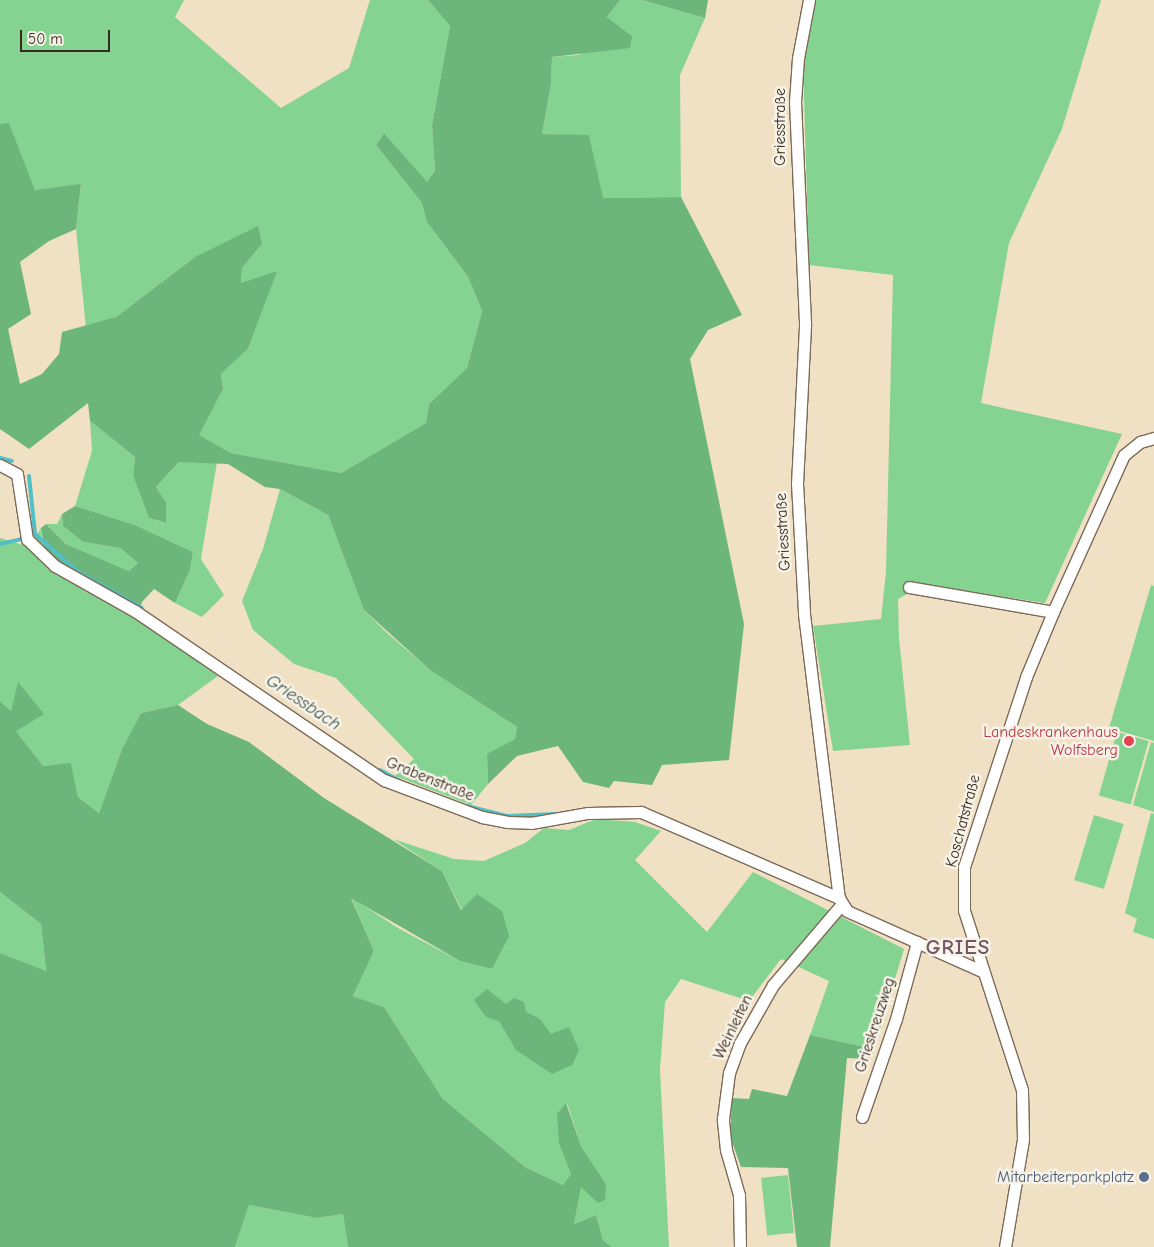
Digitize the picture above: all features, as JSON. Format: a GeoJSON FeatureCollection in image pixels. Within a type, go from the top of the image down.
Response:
{"type":"FeatureCollection","features":[{"type":"Feature","properties":{"kind":"street","name":"Griesstraße"},"geometry":{"type":"LineString","coordinates":[[808,0],[798,58],[795,102],[805,326],[796,483],[804,614],[840,901]]}},
{"type":"Feature","properties":{"kind":"street","name":"Koschatstraße"},"geometry":{"type":"LineString","coordinates":[[1005,1247],[1022,1148],[1023,1107],[1018,1074],[982,971],[964,910],[964,867],[1023,686],[1053,612],[1124,455],[1140,442],[1154,438]]}},
{"type":"Feature","properties":{"kind":"street","name":"Grabenstraße"},"geometry":{"type":"LineString","coordinates":[[0,465],[17,474],[27,539],[55,566],[135,611],[384,780],[482,817],[507,822],[532,823],[588,813],[641,812],[840,901]]}},
{"type":"Feature","properties":{"kind":"street"},"geometry":{"type":"LineString","coordinates":[[909,586],[1053,612]]}},
{"type":"Feature","properties":{"kind":"street"},"geometry":{"type":"LineString","coordinates":[[840,901],[847,911],[982,971]]}},
{"type":"Feature","properties":{"kind":"street","name":"Weinleiten"},"geometry":{"type":"LineString","coordinates":[[740,1247],[739,1195],[726,1150],[723,1119],[729,1073],[740,1043],[773,985],[840,901]]}},
{"type":"Feature","properties":{"kind":"street","name":"Grieskreuzweg"},"geometry":{"type":"LineString","coordinates":[[862,1117],[896,1019],[918,942]]}},
{"type":"Feature","properties":{"kind":"green space"},"geometry":{"type":"Polygon","coordinates":[[[0,0],[184,0],[175,17],[281,108],[349,68],[370,0],[428,0],[450,26],[432,125],[435,171],[427,183],[384,133],[376,145],[422,203],[427,222],[468,277],[482,311],[467,368],[429,404],[426,423],[341,473],[231,453],[198,435],[223,389],[221,374],[248,349],[276,272],[241,284],[242,268],[262,244],[195,257],[116,317],[86,328],[76,229],[81,185],[35,190],[9,124],[0,124],[0,0]]]}},
{"type":"Feature","properties":{"kind":"green space"},"geometry":{"type":"Polygon","coordinates":[[[428,0],[620,0],[607,17],[632,36],[630,48],[552,57],[551,84],[542,134],[589,135],[603,198],[681,197],[742,315],[708,330],[690,359],[744,624],[729,760],[662,765],[652,785],[614,781],[609,788],[583,782],[558,746],[517,756],[488,784],[487,754],[515,739],[517,727],[430,670],[364,610],[328,515],[280,489],[265,487],[228,464],[179,462],[156,487],[166,502],[166,523],[149,518],[133,476],[135,457],[90,421],[88,403],[29,449],[0,429],[0,124],[9,123],[35,190],[81,184],[76,229],[49,241],[20,262],[31,314],[8,329],[20,384],[42,374],[59,354],[62,332],[116,317],[195,257],[258,226],[262,244],[242,268],[241,283],[277,271],[248,349],[221,374],[223,389],[199,435],[231,453],[341,473],[426,423],[429,404],[467,368],[482,311],[468,277],[427,222],[422,203],[376,145],[384,133],[427,182],[435,171],[432,125],[450,26],[428,0]]]}},
{"type":"Feature","properties":{"kind":"green space"},"geometry":{"type":"Polygon","coordinates":[[[620,0],[642,0],[705,18],[680,75],[681,197],[602,198],[589,136],[542,134],[551,84],[552,57],[578,55],[632,36],[607,17],[620,0]]]}},
{"type":"Feature","properties":{"kind":"green space"},"geometry":{"type":"Polygon","coordinates":[[[642,0],[708,0],[705,18],[642,0]]]}},
{"type":"Feature","properties":{"kind":"green space"},"geometry":{"type":"Polygon","coordinates":[[[807,0],[1101,0],[1062,129],[1009,243],[981,403],[1122,434],[1045,603],[909,583],[907,594],[898,599],[899,638],[910,745],[833,751],[813,626],[881,619],[886,572],[893,275],[809,265],[803,64],[807,0]]]}},
{"type":"Feature","properties":{"kind":"green space"},"geometry":{"type":"Polygon","coordinates":[[[90,421],[135,457],[133,476],[149,518],[165,523],[166,502],[156,487],[179,462],[217,462],[201,559],[224,595],[202,617],[175,603],[190,570],[193,552],[135,525],[75,506],[92,451],[90,421]]]}},
{"type":"Feature","properties":{"kind":"green space"},"geometry":{"type":"Polygon","coordinates":[[[280,489],[328,515],[364,610],[430,670],[517,727],[515,739],[487,755],[488,784],[471,805],[395,776],[414,759],[336,678],[294,664],[253,630],[242,601],[263,549],[280,489]]]}},
{"type":"Feature","properties":{"kind":"green space"},"geometry":{"type":"Polygon","coordinates":[[[75,506],[135,525],[193,552],[190,570],[175,603],[154,589],[142,602],[137,615],[90,593],[44,546],[41,528],[46,524],[66,544],[129,571],[138,563],[120,548],[83,542],[63,526],[62,514],[75,506]]]}},
{"type":"Feature","properties":{"kind":"green space"},"geometry":{"type":"Polygon","coordinates":[[[62,514],[63,526],[83,542],[120,548],[138,563],[129,571],[66,544],[46,524],[57,524],[62,514]]]}},
{"type":"Feature","properties":{"kind":"green space"},"geometry":{"type":"Polygon","coordinates":[[[41,528],[42,542],[218,676],[178,705],[141,713],[122,749],[99,813],[78,797],[71,764],[43,766],[16,731],[19,682],[11,711],[0,701],[0,538],[30,547],[41,528]]]}},
{"type":"Feature","properties":{"kind":"green space"},"geometry":{"type":"Polygon","coordinates":[[[1151,585],[1154,586],[1154,741],[1109,728],[1151,585]]]}},
{"type":"Feature","properties":{"kind":"green space"},"geometry":{"type":"Polygon","coordinates":[[[18,682],[44,714],[16,731],[43,766],[71,763],[78,797],[99,813],[122,749],[141,713],[178,705],[207,724],[249,742],[324,798],[442,871],[461,910],[477,894],[502,911],[509,936],[492,969],[460,961],[351,898],[374,951],[353,996],[384,1007],[443,1099],[525,1167],[563,1185],[571,1174],[559,1144],[557,1114],[566,1103],[581,1146],[606,1184],[605,1200],[598,1203],[581,1187],[574,1224],[596,1215],[603,1240],[612,1247],[348,1247],[343,1214],[317,1218],[249,1205],[235,1247],[0,1247],[0,953],[46,971],[41,924],[0,892],[0,701],[11,711],[18,682]]]}},
{"type":"Feature","properties":{"kind":"green space"},"geometry":{"type":"Polygon","coordinates":[[[1117,732],[1149,741],[1131,805],[1099,795],[1117,732]]]}},
{"type":"Feature","properties":{"kind":"green space"},"geometry":{"type":"Polygon","coordinates":[[[1151,742],[1154,743],[1154,812],[1133,805],[1151,742]]]}},
{"type":"Feature","properties":{"kind":"green space"},"geometry":{"type":"Polygon","coordinates":[[[1151,813],[1154,814],[1154,939],[1133,932],[1137,919],[1125,913],[1151,813]]]}},
{"type":"Feature","properties":{"kind":"green space"},"geometry":{"type":"Polygon","coordinates":[[[1094,815],[1124,824],[1104,889],[1074,880],[1094,815]]]}},
{"type":"Feature","properties":{"kind":"green space"},"geometry":{"type":"Polygon","coordinates":[[[596,819],[635,822],[661,831],[635,860],[707,932],[753,872],[904,949],[874,1049],[810,1035],[829,981],[781,959],[749,1001],[681,979],[665,1002],[660,1070],[669,1247],[612,1247],[603,1240],[596,1215],[574,1224],[581,1186],[606,1184],[581,1146],[567,1103],[559,1144],[571,1174],[563,1185],[525,1167],[443,1099],[384,1007],[353,996],[374,951],[351,897],[398,928],[460,961],[492,969],[442,871],[393,839],[454,859],[484,861],[525,843],[544,828],[569,830],[596,819]]]}},
{"type":"Feature","properties":{"kind":"green space"},"geometry":{"type":"Polygon","coordinates":[[[0,892],[41,924],[46,972],[0,953],[0,892]]]}},
{"type":"Feature","properties":{"kind":"green space"},"geometry":{"type":"Polygon","coordinates":[[[487,989],[506,1004],[514,998],[524,1002],[526,1012],[540,1019],[551,1034],[569,1027],[579,1050],[572,1065],[552,1074],[516,1050],[499,1021],[486,1017],[474,1000],[487,989]]]}},
{"type":"Feature","properties":{"kind":"green space"},"geometry":{"type":"Polygon","coordinates":[[[810,1035],[874,1049],[870,1059],[847,1058],[830,1247],[797,1247],[788,1168],[741,1167],[730,1136],[732,1098],[749,1099],[752,1089],[787,1096],[810,1035]]]}},
{"type":"Feature","properties":{"kind":"green space"},"geometry":{"type":"Polygon","coordinates":[[[788,1175],[794,1233],[767,1236],[761,1178],[788,1175]]]}},
{"type":"Feature","properties":{"kind":"green space"},"geometry":{"type":"Polygon","coordinates":[[[249,1205],[317,1218],[343,1214],[348,1247],[235,1247],[249,1205]]]}},
{"type":"Feature","properties":{"kind":"waterway","name":"Griessbach"},"geometry":{"type":"LineString","coordinates":[[0,458],[12,461]]}},
{"type":"Feature","properties":{"kind":"waterway","name":"Griessbach"},"geometry":{"type":"LineString","coordinates":[[29,476],[35,534],[78,572],[142,608]]}},
{"type":"Feature","properties":{"kind":"waterway"},"geometry":{"type":"LineString","coordinates":[[0,544],[22,539]]}},
{"type":"Feature","properties":{"kind":"waterway","name":"Griessbach"},"geometry":{"type":"LineString","coordinates":[[380,770],[402,782]]}},
{"type":"Feature","properties":{"kind":"waterway","name":"Griessbach"},"geometry":{"type":"LineString","coordinates":[[467,806],[507,816],[554,814]]}},
{"type":"Feature","properties":{"kind":"place","name":"Landeskrankenhaus Wolfsberg"},"geometry":{"type":"Point","coordinates":[1129,741]}},
{"type":"Feature","properties":{"kind":"place","name":"Mitarbeiterparkplatz"},"geometry":{"type":"Point","coordinates":[1144,1177]}},
{"type":"Feature","properties":{"kind":"district","name":"GRIES"},"geometry":{"type":"Point","coordinates":[958,947]}}]}
